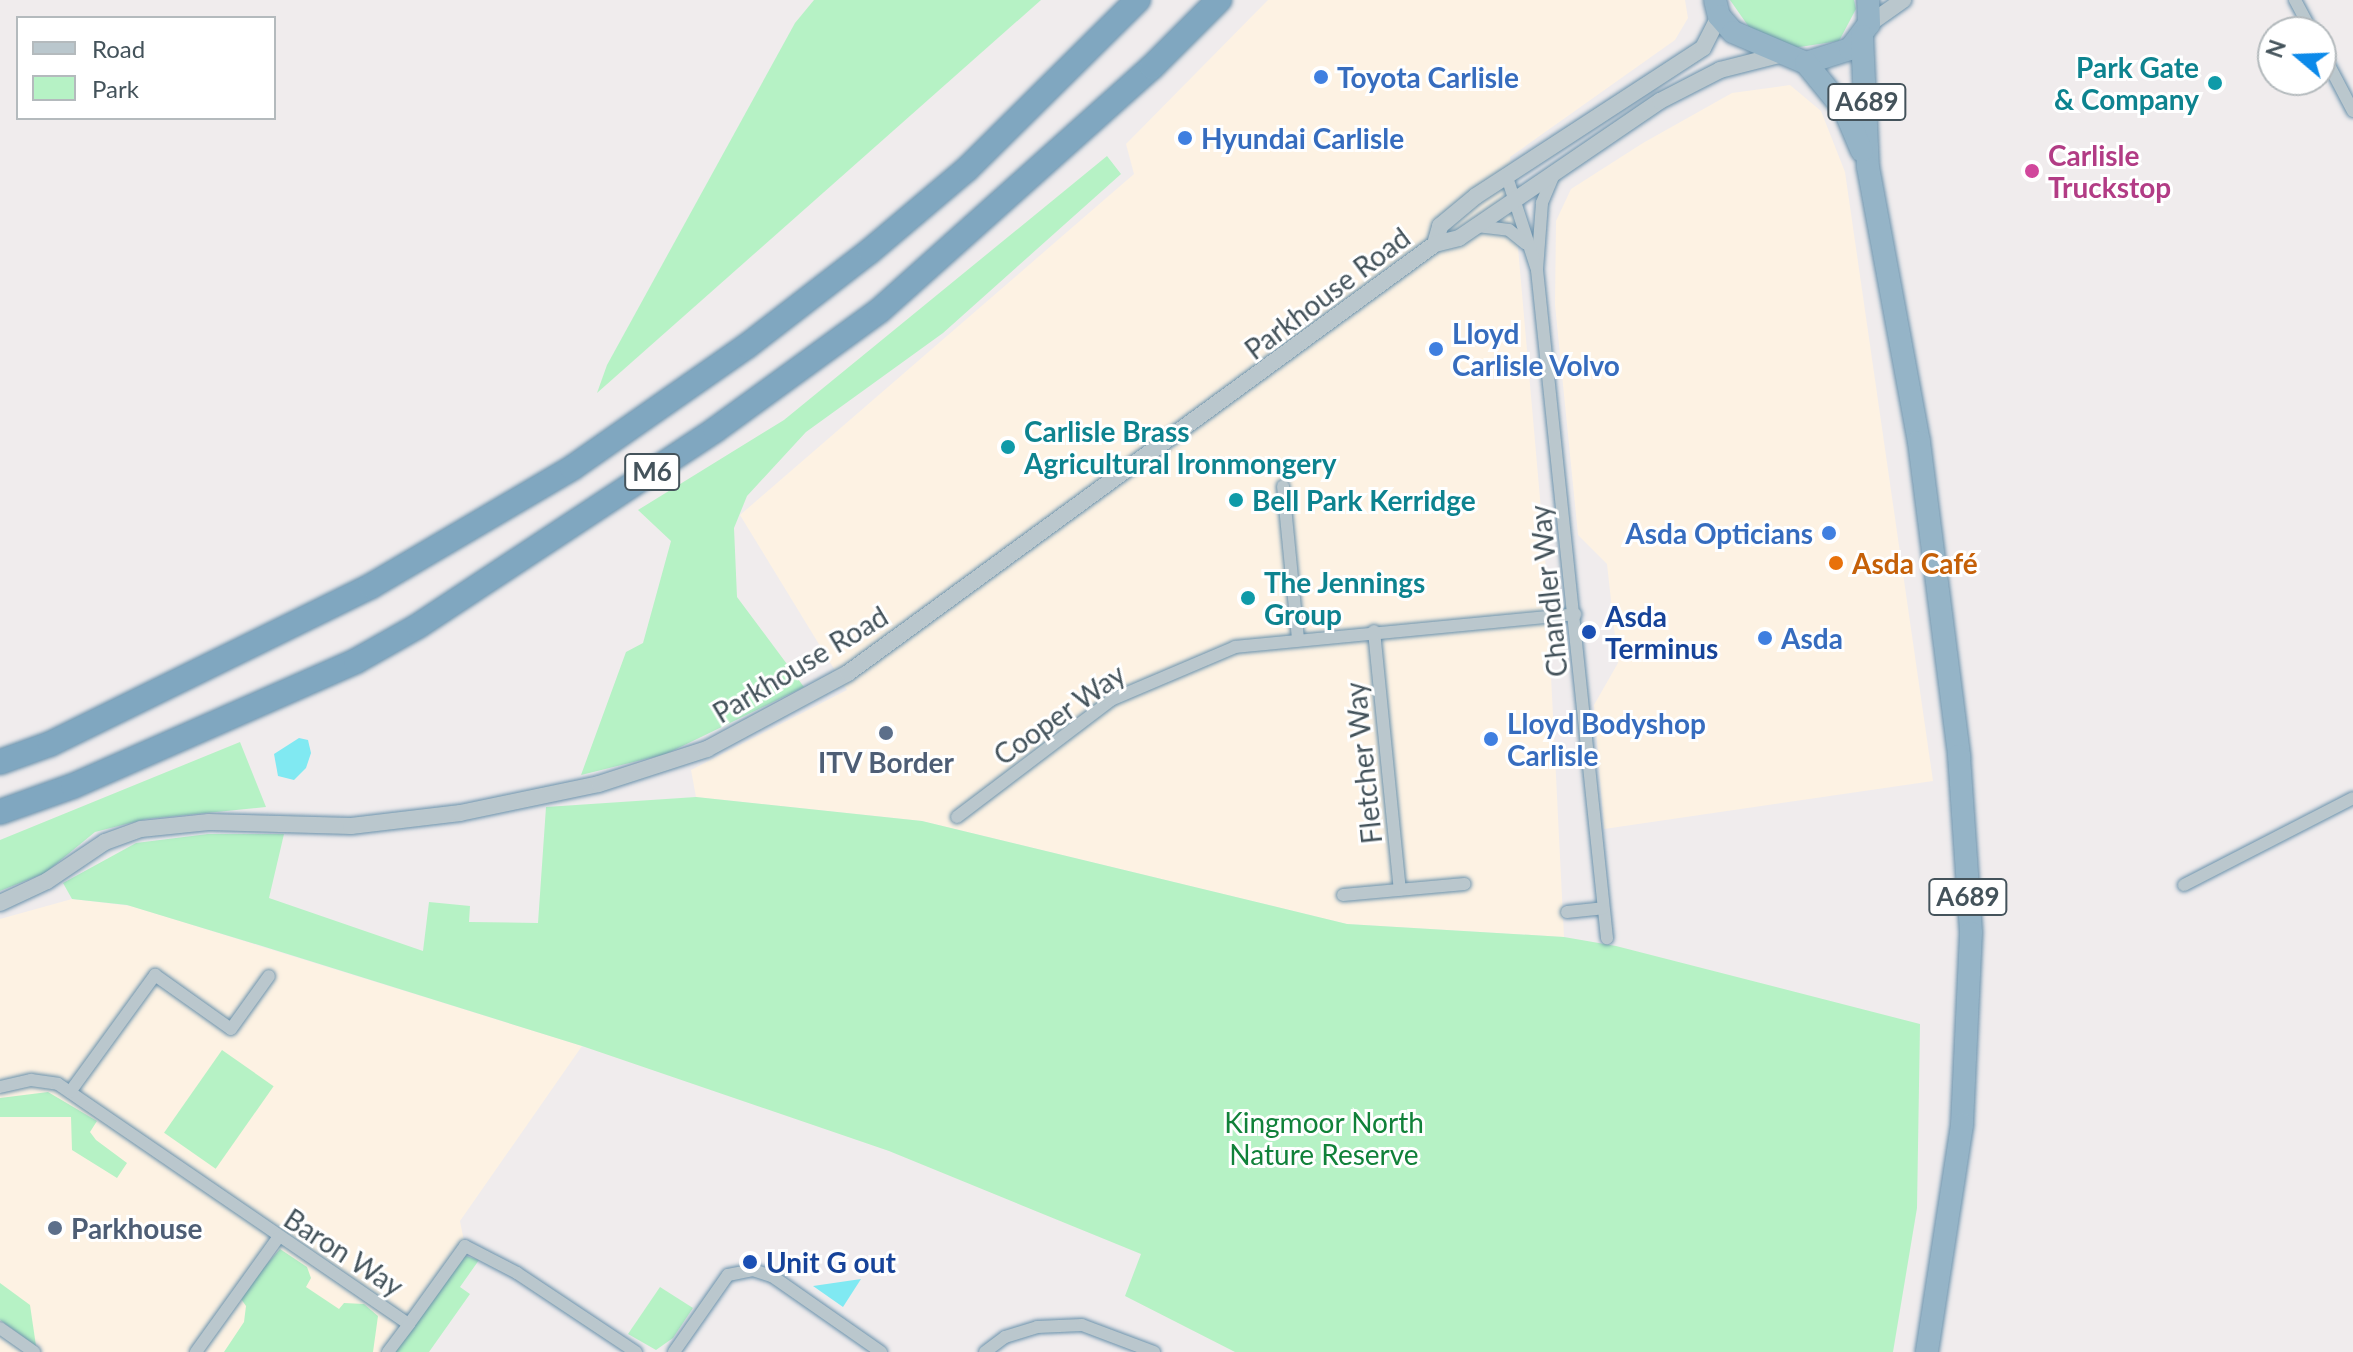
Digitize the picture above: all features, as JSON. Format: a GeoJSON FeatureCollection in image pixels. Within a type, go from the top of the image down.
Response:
{"type":"FeatureCollection","features":[{"type":"Feature","properties":{"kind":"highway","name":"M6"},"geometry":{"type":"LineString","coordinates":[[0,762],[50,744],[371,586],[572,468],[747,346],[870,251],[966,170],[1138,0]]}},
{"type":"Feature","properties":{"kind":"highway","name":"M6"},"geometry":{"type":"LineString","coordinates":[[0,812],[73,786],[356,661],[418,626],[702,439],[879,311],[1152,67],[1219,0]]}},
{"type":"Feature","properties":{"kind":"highway"},"geometry":{"type":"LineString","coordinates":[[1717,8],[1746,40],[1806,63],[1837,56],[1866,30],[1868,0]]}},
{"type":"Feature","properties":{"kind":"highway","name":"A689"},"geometry":{"type":"LineString","coordinates":[[1866,30],[1868,167],[1919,442],[1959,756],[1971,933],[1962,1125],[1927,1352]]}},
{"type":"Feature","properties":{"kind":"highway","name":"A689"},"geometry":{"type":"LineString","coordinates":[[1806,63],[1845,111],[1868,167]]}},
{"type":"Feature","properties":{"kind":"street"},"geometry":{"type":"LineString","coordinates":[[1866,30],[1903,0]]}},
{"type":"Feature","properties":{"kind":"street","name":"Parkhouse Road"},"geometry":{"type":"LineString","coordinates":[[1435,244],[1440,226],[1507,177],[1703,48],[1717,8]]}},
{"type":"Feature","properties":{"kind":"street","name":"Parkhouse Road"},"geometry":{"type":"LineString","coordinates":[[0,903],[47,881],[105,842],[141,829],[209,822],[351,826],[460,813],[599,784],[707,749],[848,673],[1435,244],[1475,226],[1660,101],[1708,76],[1779,55]]}},
{"type":"Feature","properties":{"kind":"street"},"geometry":{"type":"LineString","coordinates":[[2337,80],[2353,111]]}},
{"type":"Feature","properties":{"kind":"street","name":"Chandler Way"},"geometry":{"type":"LineString","coordinates":[[1555,172],[1542,203],[1537,270],[1607,938]]}},
{"type":"Feature","properties":{"kind":"street"},"geometry":{"type":"LineString","coordinates":[[1507,177],[1531,189],[1542,203]]}},
{"type":"Feature","properties":{"kind":"street","name":"Chandler Way"},"geometry":{"type":"LineString","coordinates":[[1507,177],[1537,270]]}},
{"type":"Feature","properties":{"kind":"street"},"geometry":{"type":"LineString","coordinates":[[1475,226],[1509,230],[1527,246]]}},
{"type":"Feature","properties":{"kind":"street"},"geometry":{"type":"LineString","coordinates":[[1283,486],[1298,640]]}},
{"type":"Feature","properties":{"kind":"street","name":"Cooper Way"},"geometry":{"type":"LineString","coordinates":[[957,817],[1111,700],[1149,679],[1235,647],[1374,631],[1575,614]]}},
{"type":"Feature","properties":{"kind":"street","name":"Fletcher Way"},"geometry":{"type":"LineString","coordinates":[[1374,631],[1400,890]]}},
{"type":"Feature","properties":{"kind":"street"},"geometry":{"type":"LineString","coordinates":[[2184,885],[2353,798]]}},
{"type":"Feature","properties":{"kind":"street"},"geometry":{"type":"LineString","coordinates":[[1343,895],[1465,884]]}},
{"type":"Feature","properties":{"kind":"street"},"geometry":{"type":"LineString","coordinates":[[1567,912],[1603,908]]}},
{"type":"Feature","properties":{"kind":"street"},"geometry":{"type":"LineString","coordinates":[[70,1092],[155,975],[231,1029],[269,976]]}},
{"type":"Feature","properties":{"kind":"street","name":"Baron Way"},"geometry":{"type":"LineString","coordinates":[[0,1087],[31,1080],[58,1084],[278,1238],[409,1324],[465,1246],[517,1273],[636,1352]]}},
{"type":"Feature","properties":{"kind":"street"},"geometry":{"type":"LineString","coordinates":[[196,1352],[278,1238]]}},
{"type":"Feature","properties":{"kind":"street"},"geometry":{"type":"LineString","coordinates":[[674,1352],[728,1275],[753,1270],[772,1276],[881,1352]]}},
{"type":"Feature","properties":{"kind":"street"},"geometry":{"type":"LineString","coordinates":[[388,1352],[409,1324]]}},
{"type":"Feature","properties":{"kind":"street"},"geometry":{"type":"LineString","coordinates":[[985,1352],[1005,1337],[1037,1327],[1082,1325],[1154,1352]]}},
{"type":"Feature","properties":{"kind":"street"},"geometry":{"type":"LineString","coordinates":[[0,1328],[34,1352]]}},
{"type":"Feature","properties":{"kind":"shaded area"},"geometry":{"type":"Polygon","coordinates":[[[1268,0],[1685,0],[1688,18],[1675,40],[1510,157],[1545,555],[1564,937],[1347,924],[922,821],[696,797],[691,770],[847,690],[740,515],[1134,174],[1126,144],[1268,0]]]}},
{"type":"Feature","properties":{"kind":"shaded area"},"geometry":{"type":"Polygon","coordinates":[[[1790,85],[1821,111],[1845,172],[1933,781],[1604,829],[1594,705],[1618,663],[1607,564],[1578,535],[1555,305],[1556,221],[1571,189],[1643,143],[1732,93],[1790,85]]]}},
{"type":"Feature","properties":{"kind":"shaded area"},"geometry":{"type":"Polygon","coordinates":[[[72,899],[131,906],[582,1046],[460,1221],[465,1246],[388,1352],[0,1352],[0,919],[72,899]]]}},
{"type":"Feature","properties":{"kind":"green space"},"geometry":{"type":"Polygon","coordinates":[[[814,0],[1041,0],[597,393],[607,365],[795,23],[814,0]]]}},
{"type":"Feature","properties":{"kind":"green space"},"geometry":{"type":"Polygon","coordinates":[[[1730,0],[1854,0],[1856,9],[1839,41],[1793,48],[1751,30],[1730,0]]]}},
{"type":"Feature","properties":{"kind":"green space"},"geometry":{"type":"Polygon","coordinates":[[[1107,156],[1121,174],[943,333],[806,432],[747,496],[734,528],[737,597],[804,687],[666,754],[581,775],[626,652],[643,643],[671,541],[638,510],[784,420],[1107,156]]]}},
{"type":"Feature","properties":{"kind":"green space"},"geometry":{"type":"Polygon","coordinates":[[[240,742],[266,807],[146,819],[95,832],[45,873],[0,891],[0,840],[240,742]]]}},
{"type":"Feature","properties":{"kind":"green space","name":"Kingmoor North Nature Reserve"},"geometry":{"type":"Polygon","coordinates":[[[696,797],[922,821],[1347,924],[1564,937],[1616,946],[1920,1024],[1917,1208],[1893,1352],[1235,1352],[1125,1296],[1141,1254],[889,1151],[582,1046],[262,946],[127,905],[72,899],[63,883],[136,843],[208,834],[284,834],[269,898],[423,951],[429,902],[470,906],[469,922],[538,923],[546,807],[696,797]]]}},
{"type":"Feature","properties":{"kind":"green space"},"geometry":{"type":"Polygon","coordinates":[[[222,1050],[274,1086],[216,1169],[164,1133],[222,1050]]]}},
{"type":"Feature","properties":{"kind":"green space"},"geometry":{"type":"Polygon","coordinates":[[[48,1092],[97,1121],[90,1132],[127,1163],[117,1178],[72,1150],[71,1117],[0,1117],[0,1098],[48,1092]]]}},
{"type":"Feature","properties":{"kind":"green space"},"geometry":{"type":"Polygon","coordinates":[[[280,1249],[307,1267],[311,1278],[306,1287],[339,1309],[344,1303],[364,1304],[378,1316],[373,1352],[224,1352],[244,1322],[246,1306],[239,1296],[280,1249]]]}},
{"type":"Feature","properties":{"kind":"green space"},"geometry":{"type":"Polygon","coordinates":[[[463,1255],[479,1260],[460,1287],[470,1294],[429,1352],[392,1352],[463,1255]]]}},
{"type":"Feature","properties":{"kind":"green space"},"geometry":{"type":"Polygon","coordinates":[[[0,1283],[30,1305],[36,1346],[0,1320],[0,1283]]]}},
{"type":"Feature","properties":{"kind":"green space"},"geometry":{"type":"Polygon","coordinates":[[[660,1287],[693,1308],[673,1338],[656,1350],[628,1334],[660,1287]]]}},
{"type":"Feature","properties":{"kind":"water"},"geometry":{"type":"Polygon","coordinates":[[[299,738],[308,740],[311,753],[306,768],[294,780],[278,776],[274,754],[299,738]]]}},
{"type":"Feature","properties":{"kind":"water"},"geometry":{"type":"Polygon","coordinates":[[[861,1279],[843,1307],[813,1286],[861,1279]]]}},
{"type":"Feature","properties":{"kind":"place","name":"Toyota Carlisle"},"geometry":{"type":"Point","coordinates":[1321,77]}},
{"type":"Feature","properties":{"kind":"place","name":"Park Gate & Company"},"geometry":{"type":"Point","coordinates":[2215,83]}},
{"type":"Feature","properties":{"kind":"place","name":"Hyundai Carlisle"},"geometry":{"type":"Point","coordinates":[1185,138]}},
{"type":"Feature","properties":{"kind":"place","name":"Carlisle Truckstop"},"geometry":{"type":"Point","coordinates":[2032,171]}},
{"type":"Feature","properties":{"kind":"place","name":"Lloyd Carlisle Volvo"},"geometry":{"type":"Point","coordinates":[1436,349]}},
{"type":"Feature","properties":{"kind":"place","name":"Carlisle Brass Agricultural Ironmongery"},"geometry":{"type":"Point","coordinates":[1008,447]}},
{"type":"Feature","properties":{"kind":"place","name":"Bell Park Kerridge"},"geometry":{"type":"Point","coordinates":[1236,500]}},
{"type":"Feature","properties":{"kind":"place","name":"Asda Opticians"},"geometry":{"type":"Point","coordinates":[1829,533]}},
{"type":"Feature","properties":{"kind":"place","name":"Asda Café"},"geometry":{"type":"Point","coordinates":[1836,563]}},
{"type":"Feature","properties":{"kind":"place","name":"The Jennings Group"},"geometry":{"type":"Point","coordinates":[1248,598]}},
{"type":"Feature","properties":{"kind":"place","name":"Asda Terminus"},"geometry":{"type":"Point","coordinates":[1589,632]}},
{"type":"Feature","properties":{"kind":"place","name":"Asda"},"geometry":{"type":"Point","coordinates":[1765,638]}},
{"type":"Feature","properties":{"kind":"place","name":"ITV Border"},"geometry":{"type":"Point","coordinates":[886,733]}},
{"type":"Feature","properties":{"kind":"place","name":"Lloyd Bodyshop Carlisle"},"geometry":{"type":"Point","coordinates":[1491,739]}},
{"type":"Feature","properties":{"kind":"place","name":"Parkhouse"},"geometry":{"type":"Point","coordinates":[55,1228]}},
{"type":"Feature","properties":{"kind":"place","name":"Unit G out"},"geometry":{"type":"Point","coordinates":[750,1262]}}]}
